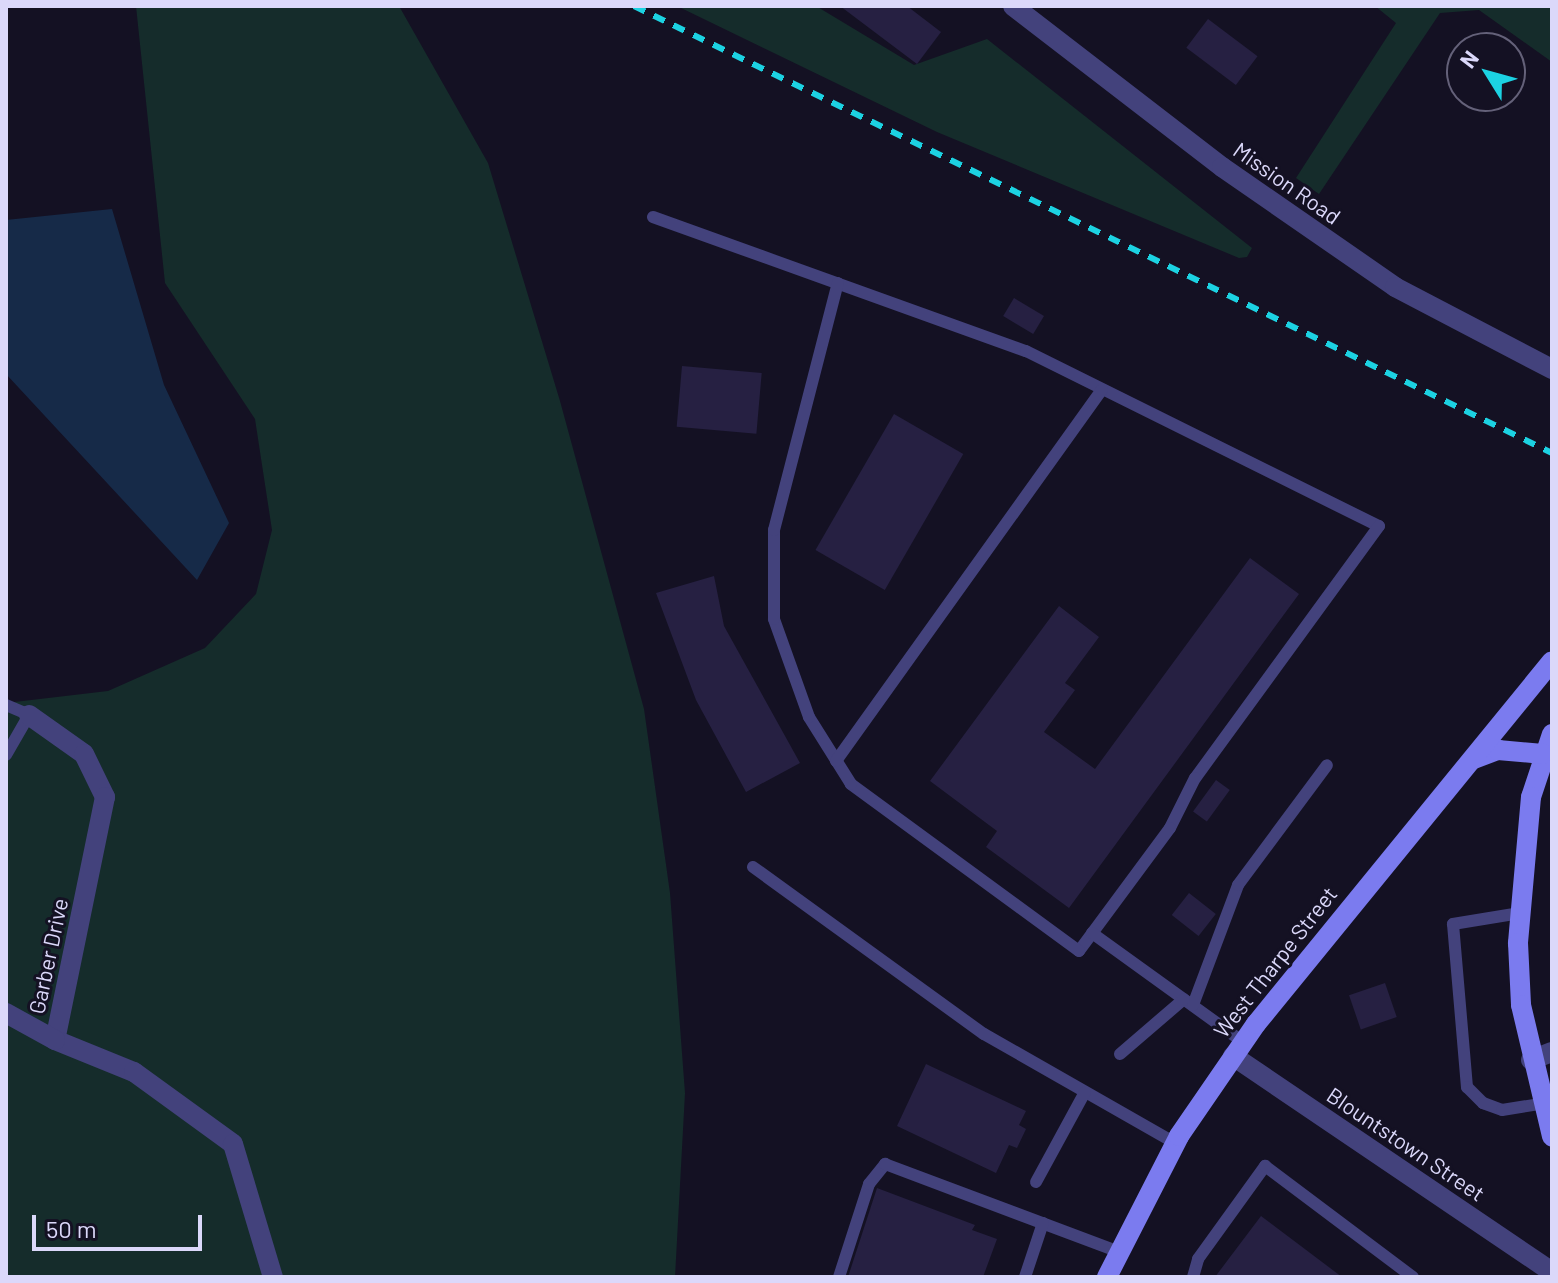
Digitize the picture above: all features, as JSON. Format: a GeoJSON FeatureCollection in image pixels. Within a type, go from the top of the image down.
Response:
{"type":"FeatureCollection","features":[{"type":"Feature","properties":{"kind":"main road","name":"West Tharpe Street"},"geometry":{"type":"LineString","coordinates":[[1107,1277],[1175,1143],[1238,1049],[1552,661]]}},
{"type":"Feature","properties":{"kind":"main road"},"geometry":{"type":"LineString","coordinates":[[1552,734],[1531,797],[1520,913],[1521,1005],[1531,1060],[1543,1089],[1552,1136]]}},
{"type":"Feature","properties":{"kind":"main road"},"geometry":{"type":"LineString","coordinates":[[1470,761],[1498,750],[1543,754]]}},
{"type":"Feature","properties":{"kind":"street","name":"Mission Road"},"geometry":{"type":"LineString","coordinates":[[1013,6],[1222,167],[1395,287],[1552,369]]}},
{"type":"Feature","properties":{"kind":"street","name":"Garber Drive"},"geometry":{"type":"LineString","coordinates":[[29,715],[84,754],[105,797],[55,1040],[134,1072],[233,1144],[273,1277]]}},
{"type":"Feature","properties":{"kind":"street"},"geometry":{"type":"LineString","coordinates":[[6,1013],[55,1040]]}},
{"type":"Feature","properties":{"kind":"street","name":"Blountstown Street"},"geometry":{"type":"LineString","coordinates":[[1238,1049],[1552,1272]]}},
{"type":"Feature","properties":{"kind":"street"},"geometry":{"type":"LineString","coordinates":[[1531,1060],[1552,1052]]}},
{"type":"Feature","properties":{"kind":"lane"},"geometry":{"type":"LineString","coordinates":[[653,217],[838,283],[1026,351],[1379,526],[1195,778],[1170,828],[1079,951],[851,784],[809,717],[774,619],[774,530],[838,283]]}},
{"type":"Feature","properties":{"kind":"lane"},"geometry":{"type":"LineString","coordinates":[[836,761],[1102,389]]}},
{"type":"Feature","properties":{"kind":"lane"},"geometry":{"type":"LineString","coordinates":[[6,705],[29,715],[6,755]]}},
{"type":"Feature","properties":{"kind":"lane"},"geometry":{"type":"LineString","coordinates":[[1120,1054],[1188,1002],[1238,885],[1327,765]]}},
{"type":"Feature","properties":{"kind":"lane"},"geometry":{"type":"LineString","coordinates":[[753,867],[984,1034],[1175,1143]]}},
{"type":"Feature","properties":{"kind":"lane"},"geometry":{"type":"LineString","coordinates":[[1520,913],[1453,924],[1467,1087],[1483,1103],[1502,1110],[1543,1089]]}},
{"type":"Feature","properties":{"kind":"lane"},"geometry":{"type":"LineString","coordinates":[[1092,933],[1188,1002],[1238,1049]]}},
{"type":"Feature","properties":{"kind":"lane"},"geometry":{"type":"LineString","coordinates":[[1036,1182],[1085,1092]]}},
{"type":"Feature","properties":{"kind":"lane"},"geometry":{"type":"LineString","coordinates":[[839,1277],[869,1184],[885,1164],[1119,1252]]}},
{"type":"Feature","properties":{"kind":"lane"},"geometry":{"type":"LineString","coordinates":[[1193,1277],[1198,1259],[1265,1166],[1413,1277]]}},
{"type":"Feature","properties":{"kind":"lane"},"geometry":{"type":"LineString","coordinates":[[1025,1277],[1043,1223]]}},
{"type":"Feature","properties":{"kind":"green space"},"geometry":{"type":"Polygon","coordinates":[[[136,6],[399,6],[488,163],[560,401],[644,709],[670,893],[685,1093],[675,1277],[6,1277],[6,703],[108,691],[205,648],[256,594],[272,530],[255,419],[165,283],[136,6]]]}},
{"type":"Feature","properties":{"kind":"green space"},"geometry":{"type":"Polygon","coordinates":[[[677,6],[816,6],[914,65],[987,39],[1252,248],[1247,257],[1239,258],[937,132],[677,6]]]}},
{"type":"Feature","properties":{"kind":"green space"},"geometry":{"type":"Polygon","coordinates":[[[1375,6],[1552,6],[1552,62],[1526,43],[1526,32],[1510,32],[1479,10],[1440,13],[1319,194],[1296,178],[1396,23],[1375,6]]]}},
{"type":"Feature","properties":{"kind":"water"},"geometry":{"type":"Polygon","coordinates":[[[112,209],[164,385],[229,523],[197,580],[6,374],[6,220],[112,209]]]}},
{"type":"Feature","properties":{"kind":"building"},"geometry":{"type":"Polygon","coordinates":[[[840,6],[907,6],[941,32],[917,64],[840,6]]]}},
{"type":"Feature","properties":{"kind":"building"},"geometry":{"type":"Polygon","coordinates":[[[1208,19],[1258,56],[1236,85],[1186,48],[1208,19]]]}},
{"type":"Feature","properties":{"kind":"building"},"geometry":{"type":"Polygon","coordinates":[[[1014,298],[1044,316],[1033,334],[1003,316],[1014,298]]]}},
{"type":"Feature","properties":{"kind":"building"},"geometry":{"type":"Polygon","coordinates":[[[682,366],[762,373],[756,434],[677,427],[682,366]]]}},
{"type":"Feature","properties":{"kind":"building"},"geometry":{"type":"Polygon","coordinates":[[[894,414],[963,454],[885,590],[816,550],[894,414]]]}},
{"type":"Feature","properties":{"kind":"building"},"geometry":{"type":"Polygon","coordinates":[[[1250,558],[1299,594],[1069,908],[986,847],[997,831],[930,781],[1059,606],[1099,637],[1065,683],[1075,690],[1044,732],[1095,769],[1250,558]]]}},
{"type":"Feature","properties":{"kind":"building"},"geometry":{"type":"Polygon","coordinates":[[[714,576],[724,626],[800,763],[746,792],[696,700],[656,593],[714,576]]]}},
{"type":"Feature","properties":{"kind":"building"},"geometry":{"type":"Polygon","coordinates":[[[1216,780],[1230,790],[1207,822],[1193,812],[1216,780]]]}},
{"type":"Feature","properties":{"kind":"building"},"geometry":{"type":"Polygon","coordinates":[[[1189,893],[1216,914],[1199,936],[1172,915],[1189,893]]]}},
{"type":"Feature","properties":{"kind":"building"},"geometry":{"type":"Polygon","coordinates":[[[1385,983],[1397,1017],[1361,1029],[1349,995],[1385,983]]]}},
{"type":"Feature","properties":{"kind":"building"},"geometry":{"type":"Polygon","coordinates":[[[926,1064],[1026,1111],[1019,1125],[1026,1129],[1017,1148],[1009,1145],[996,1173],[897,1126],[926,1064]]]}},
{"type":"Feature","properties":{"kind":"building"},"geometry":{"type":"Polygon","coordinates":[[[877,1188],[975,1225],[972,1230],[997,1239],[983,1277],[848,1277],[877,1188]]]}},
{"type":"Feature","properties":{"kind":"building"},"geometry":{"type":"Polygon","coordinates":[[[1261,1216],[1342,1277],[1215,1277],[1261,1216]]]}},
{"type":"Feature","properties":{"kind":"railway"},"geometry":{"type":"LineString","coordinates":[[634,6],[1552,453]]}}]}
